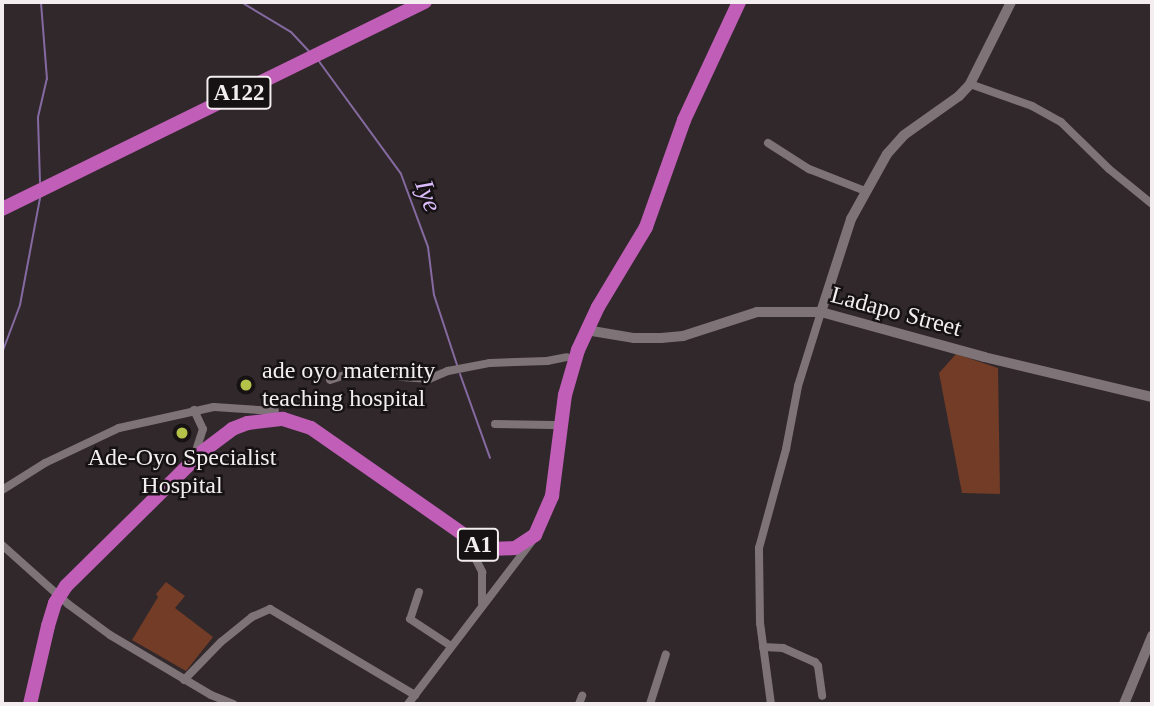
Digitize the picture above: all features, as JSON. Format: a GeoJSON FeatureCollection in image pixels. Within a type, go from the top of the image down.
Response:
{"type":"FeatureCollection","features":[{"type":"Feature","properties":{"kind":"highway","name":"A122"},"geometry":{"type":"LineString","coordinates":[[2,209],[372,24],[410,2]]}},
{"type":"Feature","properties":{"kind":"highway","name":"A122"},"geometry":{"type":"LineString","coordinates":[[372,24],[425,2]]}},
{"type":"Feature","properties":{"kind":"highway","name":"A1"},"geometry":{"type":"LineString","coordinates":[[24,704],[40,627],[57,593],[197,447],[228,423],[244,416],[275,411],[316,423],[464,538],[490,549],[515,548],[535,536],[552,496],[565,395],[586,330],[637,246],[679,114],[734,3]]}},
{"type":"Feature","properties":{"kind":"highway","name":"A122"},"geometry":{"type":"LineString","coordinates":[[2,204],[28,194]]}},
{"type":"Feature","properties":{"kind":"highway","name":"A1"},"geometry":{"type":"LineString","coordinates":[[30,704],[57,593],[216,439],[248,423],[283,419],[310,428],[465,530],[491,540],[513,540],[531,527],[542,504],[553,425],[567,357],[583,318],[650,208]]}},
{"type":"Feature","properties":{"kind":"main road"},"geometry":{"type":"LineString","coordinates":[[821,312],[851,219],[865,191],[895,144],[970,84],[1011,2]]}},
{"type":"Feature","properties":{"kind":"main road","name":"Ladapo Street"},"geometry":{"type":"LineString","coordinates":[[586,330],[634,338],[683,337],[757,312],[821,312],[984,357],[1152,397]]}},
{"type":"Feature","properties":{"kind":"main road"},"geometry":{"type":"LineString","coordinates":[[1124,704],[1152,636]]}},
{"type":"Feature","properties":{"kind":"street"},"geometry":{"type":"LineString","coordinates":[[970,84],[1032,106],[1061,122],[1109,169],[1152,204]]}},
{"type":"Feature","properties":{"kind":"street"},"geometry":{"type":"LineString","coordinates":[[768,142],[809,169],[865,191]]}},
{"type":"Feature","properties":{"kind":"street"},"geometry":{"type":"LineString","coordinates":[[771,704],[757,570],[759,548],[786,449],[798,386],[821,312]]}},
{"type":"Feature","properties":{"kind":"street"},"geometry":{"type":"LineString","coordinates":[[330,380],[350,373],[429,379],[448,371],[490,363],[547,361],[567,357]]}},
{"type":"Feature","properties":{"kind":"street"},"geometry":{"type":"LineString","coordinates":[[2,490],[45,463],[119,428],[194,410],[232,406],[275,411]]}},
{"type":"Feature","properties":{"kind":"street"},"geometry":{"type":"LineString","coordinates":[[194,410],[203,429],[197,447]]}},
{"type":"Feature","properties":{"kind":"street"},"geometry":{"type":"LineString","coordinates":[[495,424],[553,425]]}},
{"type":"Feature","properties":{"kind":"street"},"geometry":{"type":"LineString","coordinates":[[408,704],[535,536]]}},
{"type":"Feature","properties":{"kind":"street"},"geometry":{"type":"LineString","coordinates":[[464,538],[480,563],[482,603]]}},
{"type":"Feature","properties":{"kind":"street"},"geometry":{"type":"LineString","coordinates":[[2,545],[110,635],[214,701],[233,704]]}},
{"type":"Feature","properties":{"kind":"street"},"geometry":{"type":"LineString","coordinates":[[419,592],[410,619],[451,646]]}},
{"type":"Feature","properties":{"kind":"street"},"geometry":{"type":"LineString","coordinates":[[184,680],[220,642],[251,617],[270,609],[415,695]]}},
{"type":"Feature","properties":{"kind":"street"},"geometry":{"type":"LineString","coordinates":[[763,647],[783,648],[815,662],[818,666],[822,696]]}},
{"type":"Feature","properties":{"kind":"street"},"geometry":{"type":"LineString","coordinates":[[650,704],[666,654]]}},
{"type":"Feature","properties":{"kind":"shaded area"},"geometry":{"type":"Polygon","coordinates":[[[956,354],[998,368],[1000,494],[962,493],[939,373],[956,354]]]}},
{"type":"Feature","properties":{"kind":"shaded area"},"geometry":{"type":"Polygon","coordinates":[[[166,582],[185,596],[175,608],[213,637],[186,671],[132,640],[158,597],[156,594],[166,582]]]}},
{"type":"Feature","properties":{"kind":"waterway"},"geometry":{"type":"LineString","coordinates":[[40,182],[38,117],[47,79],[41,2]]}},
{"type":"Feature","properties":{"kind":"waterway","name":"Iye"},"geometry":{"type":"LineString","coordinates":[[241,2],[291,32],[309,51]]}},
{"type":"Feature","properties":{"kind":"waterway","name":"Iye"},"geometry":{"type":"LineString","coordinates":[[318,60],[401,174],[428,247],[434,295],[457,365]]}},
{"type":"Feature","properties":{"kind":"waterway"},"geometry":{"type":"LineString","coordinates":[[2,353],[20,305],[40,198]]}},
{"type":"Feature","properties":{"kind":"waterway","name":"Iye"},"geometry":{"type":"LineString","coordinates":[[460,374],[490,458]]}},
{"type":"Feature","properties":{"kind":"place","name":"ade oyo maternity teaching hospital"},"geometry":{"type":"Point","coordinates":[246,385]}},
{"type":"Feature","properties":{"kind":"place","name":"Ade-Oyo Specialist Hospital"},"geometry":{"type":"Point","coordinates":[182,433]}}]}
